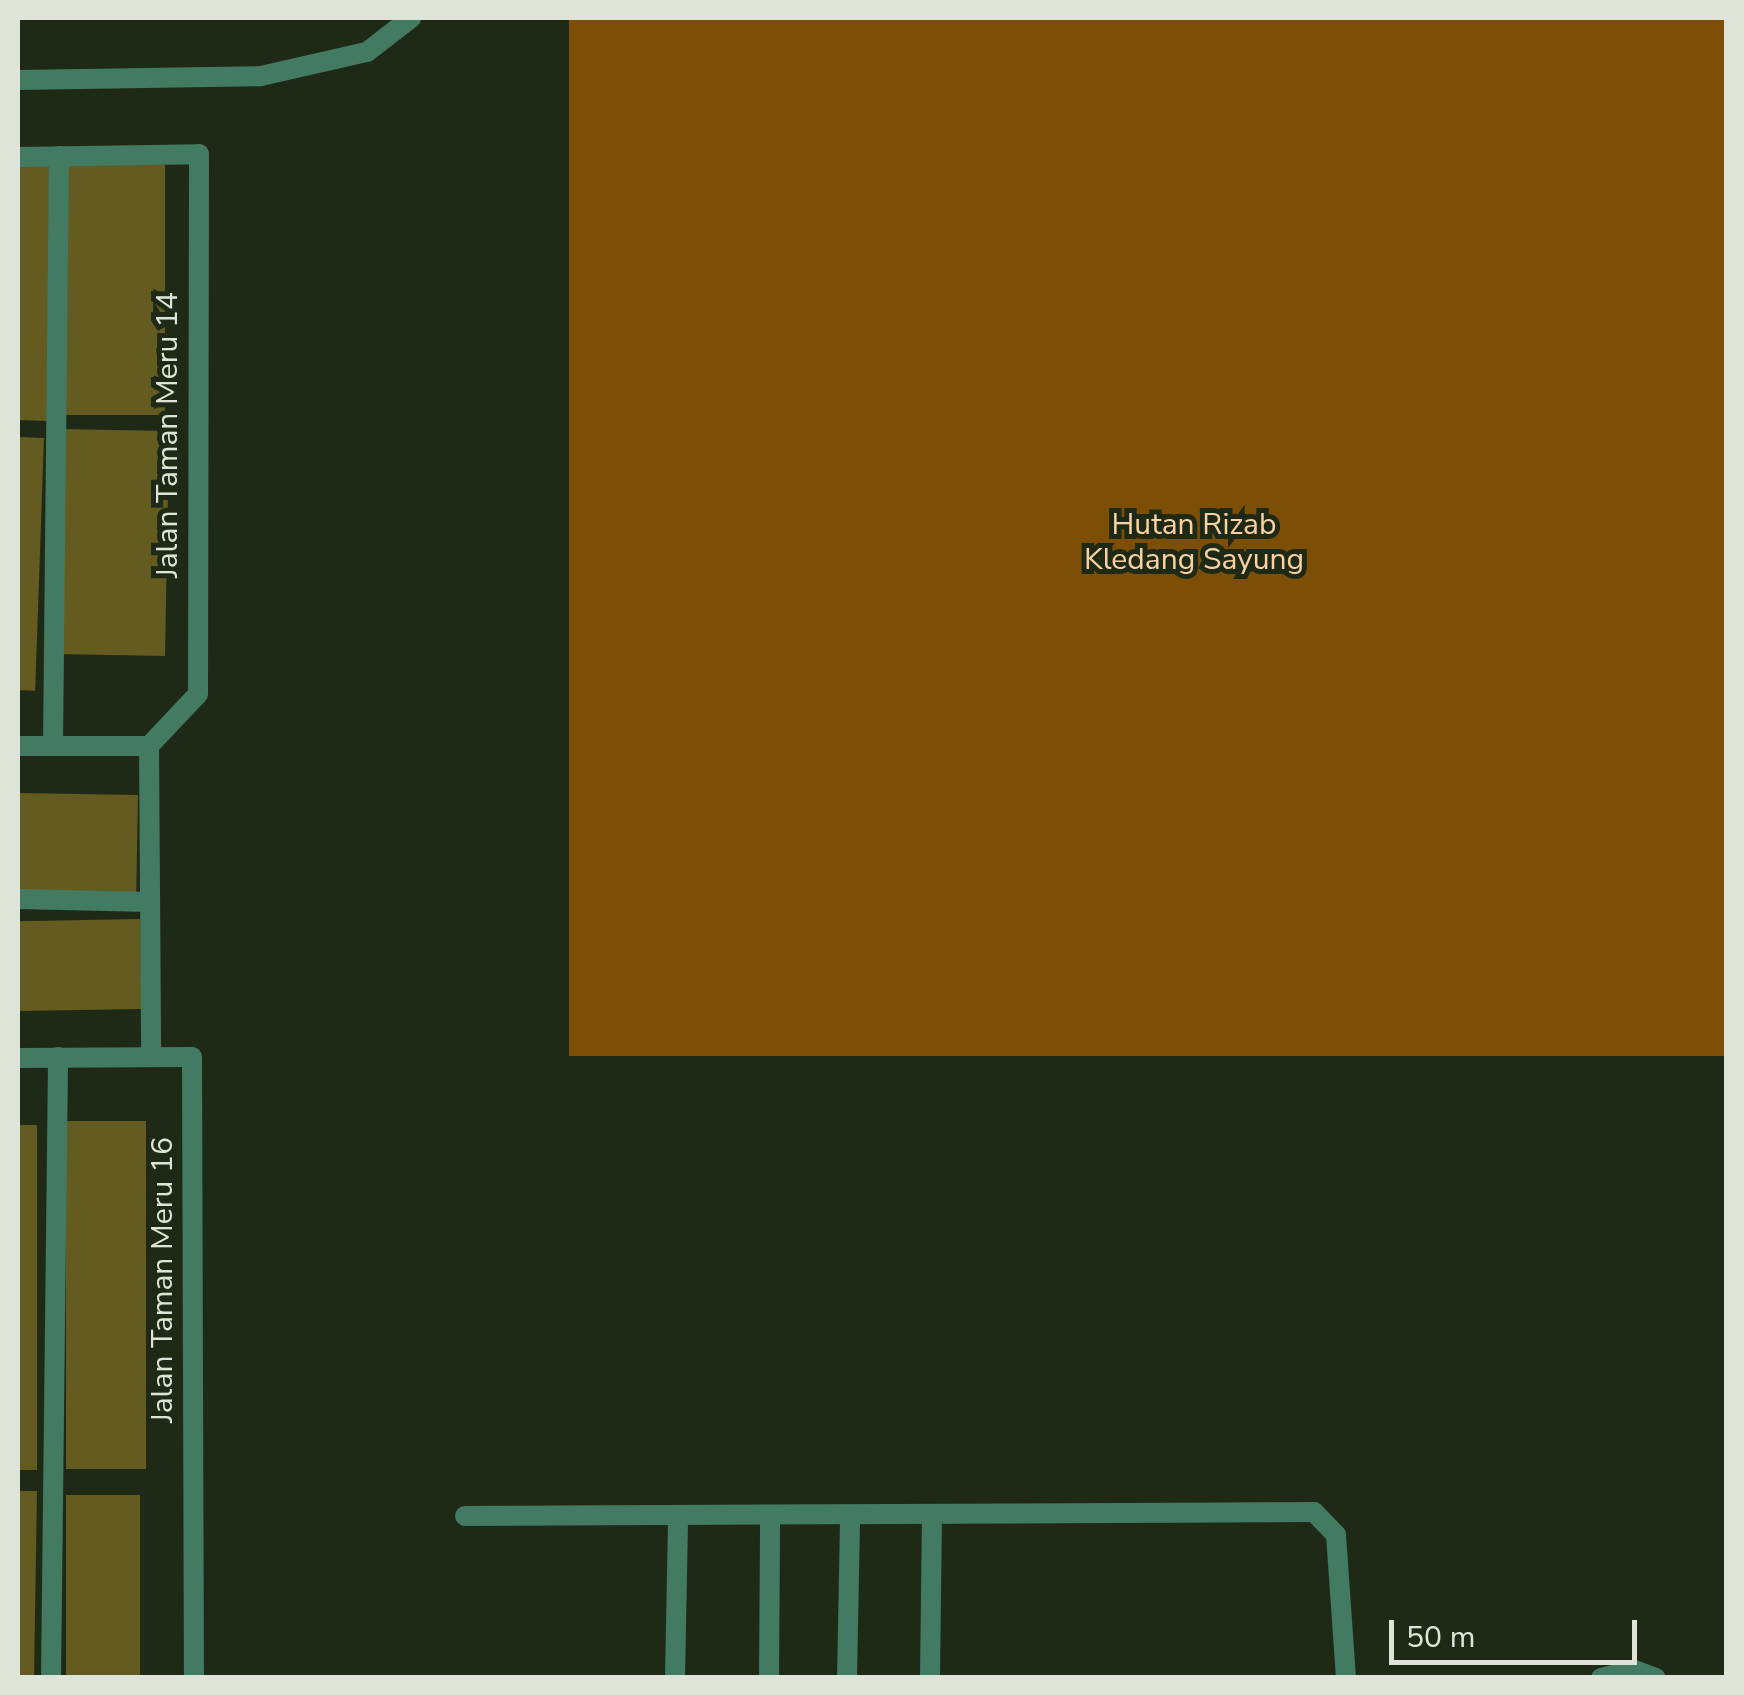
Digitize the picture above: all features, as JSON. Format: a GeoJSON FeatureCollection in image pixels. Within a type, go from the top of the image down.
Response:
{"type":"FeatureCollection","features":[{"type":"Feature","properties":{"kind":"street"},"geometry":{"type":"LineString","coordinates":[[18,80],[261,76],[368,52],[410,18]]}},
{"type":"Feature","properties":{"kind":"street","name":"Jalan Taman Meru 14"},"geometry":{"type":"LineString","coordinates":[[18,157],[198,154],[198,694],[150,746]]}},
{"type":"Feature","properties":{"kind":"street"},"geometry":{"type":"LineString","coordinates":[[53,746],[58,156]]}},
{"type":"Feature","properties":{"kind":"street"},"geometry":{"type":"LineString","coordinates":[[18,746],[150,746],[151,1057]]}},
{"type":"Feature","properties":{"kind":"street"},"geometry":{"type":"LineString","coordinates":[[18,900],[150,902]]}},
{"type":"Feature","properties":{"kind":"street","name":"Jalan Taman Meru 16"},"geometry":{"type":"LineString","coordinates":[[18,1058],[192,1057],[194,1678]]}},
{"type":"Feature","properties":{"kind":"street"},"geometry":{"type":"LineString","coordinates":[[51,1678],[58,1058]]}},
{"type":"Feature","properties":{"kind":"street"},"geometry":{"type":"LineString","coordinates":[[465,1516],[1314,1512],[1336,1535],[1346,1678]]}},
{"type":"Feature","properties":{"kind":"street"},"geometry":{"type":"LineString","coordinates":[[930,1678],[932,1514]]}},
{"type":"Feature","properties":{"kind":"street"},"geometry":{"type":"LineString","coordinates":[[847,1678],[850,1515]]}},
{"type":"Feature","properties":{"kind":"street"},"geometry":{"type":"LineString","coordinates":[[675,1678],[678,1516]]}},
{"type":"Feature","properties":{"kind":"street"},"geometry":{"type":"LineString","coordinates":[[769,1678],[770,1516]]}},
{"type":"Feature","properties":{"kind":"street"},"geometry":{"type":"LineString","coordinates":[[1602,1678],[1634,1670],[1656,1678]]}},
{"type":"Feature","properties":{"kind":"green space","name":"Hutan Rizab Kledang Sayung"},"geometry":{"type":"Polygon","coordinates":[[[569,18],[1726,18],[1726,1056],[569,1056],[569,18]]]}},
{"type":"Feature","properties":{"kind":"building"},"geometry":{"type":"Polygon","coordinates":[[[18,164],[53,165],[47,421],[18,420],[18,164]]]}},
{"type":"Feature","properties":{"kind":"building"},"geometry":{"type":"Polygon","coordinates":[[[64,165],[165,165],[165,415],[64,415],[64,165]]]}},
{"type":"Feature","properties":{"kind":"building"},"geometry":{"type":"Polygon","coordinates":[[[59,429],[169,431],[165,656],[55,654],[59,429]]]}},
{"type":"Feature","properties":{"kind":"building"},"geometry":{"type":"Polygon","coordinates":[[[18,437],[44,438],[35,691],[18,690],[18,437]]]}},
{"type":"Feature","properties":{"kind":"building"},"geometry":{"type":"Polygon","coordinates":[[[18,793],[138,795],[136,894],[18,892],[18,793]]]}},
{"type":"Feature","properties":{"kind":"building"},"geometry":{"type":"Polygon","coordinates":[[[140,919],[142,1009],[20,1011],[18,921],[140,919]]]}},
{"type":"Feature","properties":{"kind":"building"},"geometry":{"type":"Polygon","coordinates":[[[66,1121],[146,1121],[146,1469],[66,1469],[66,1121]]]}},
{"type":"Feature","properties":{"kind":"building"},"geometry":{"type":"Polygon","coordinates":[[[18,1125],[37,1125],[37,1470],[18,1470],[18,1125]]]}},
{"type":"Feature","properties":{"kind":"building"},"geometry":{"type":"Polygon","coordinates":[[[18,1491],[37,1491],[34,1678],[18,1678],[18,1491]]]}},
{"type":"Feature","properties":{"kind":"building"},"geometry":{"type":"Polygon","coordinates":[[[66,1495],[140,1495],[140,1678],[66,1678],[66,1495]]]}}]}
